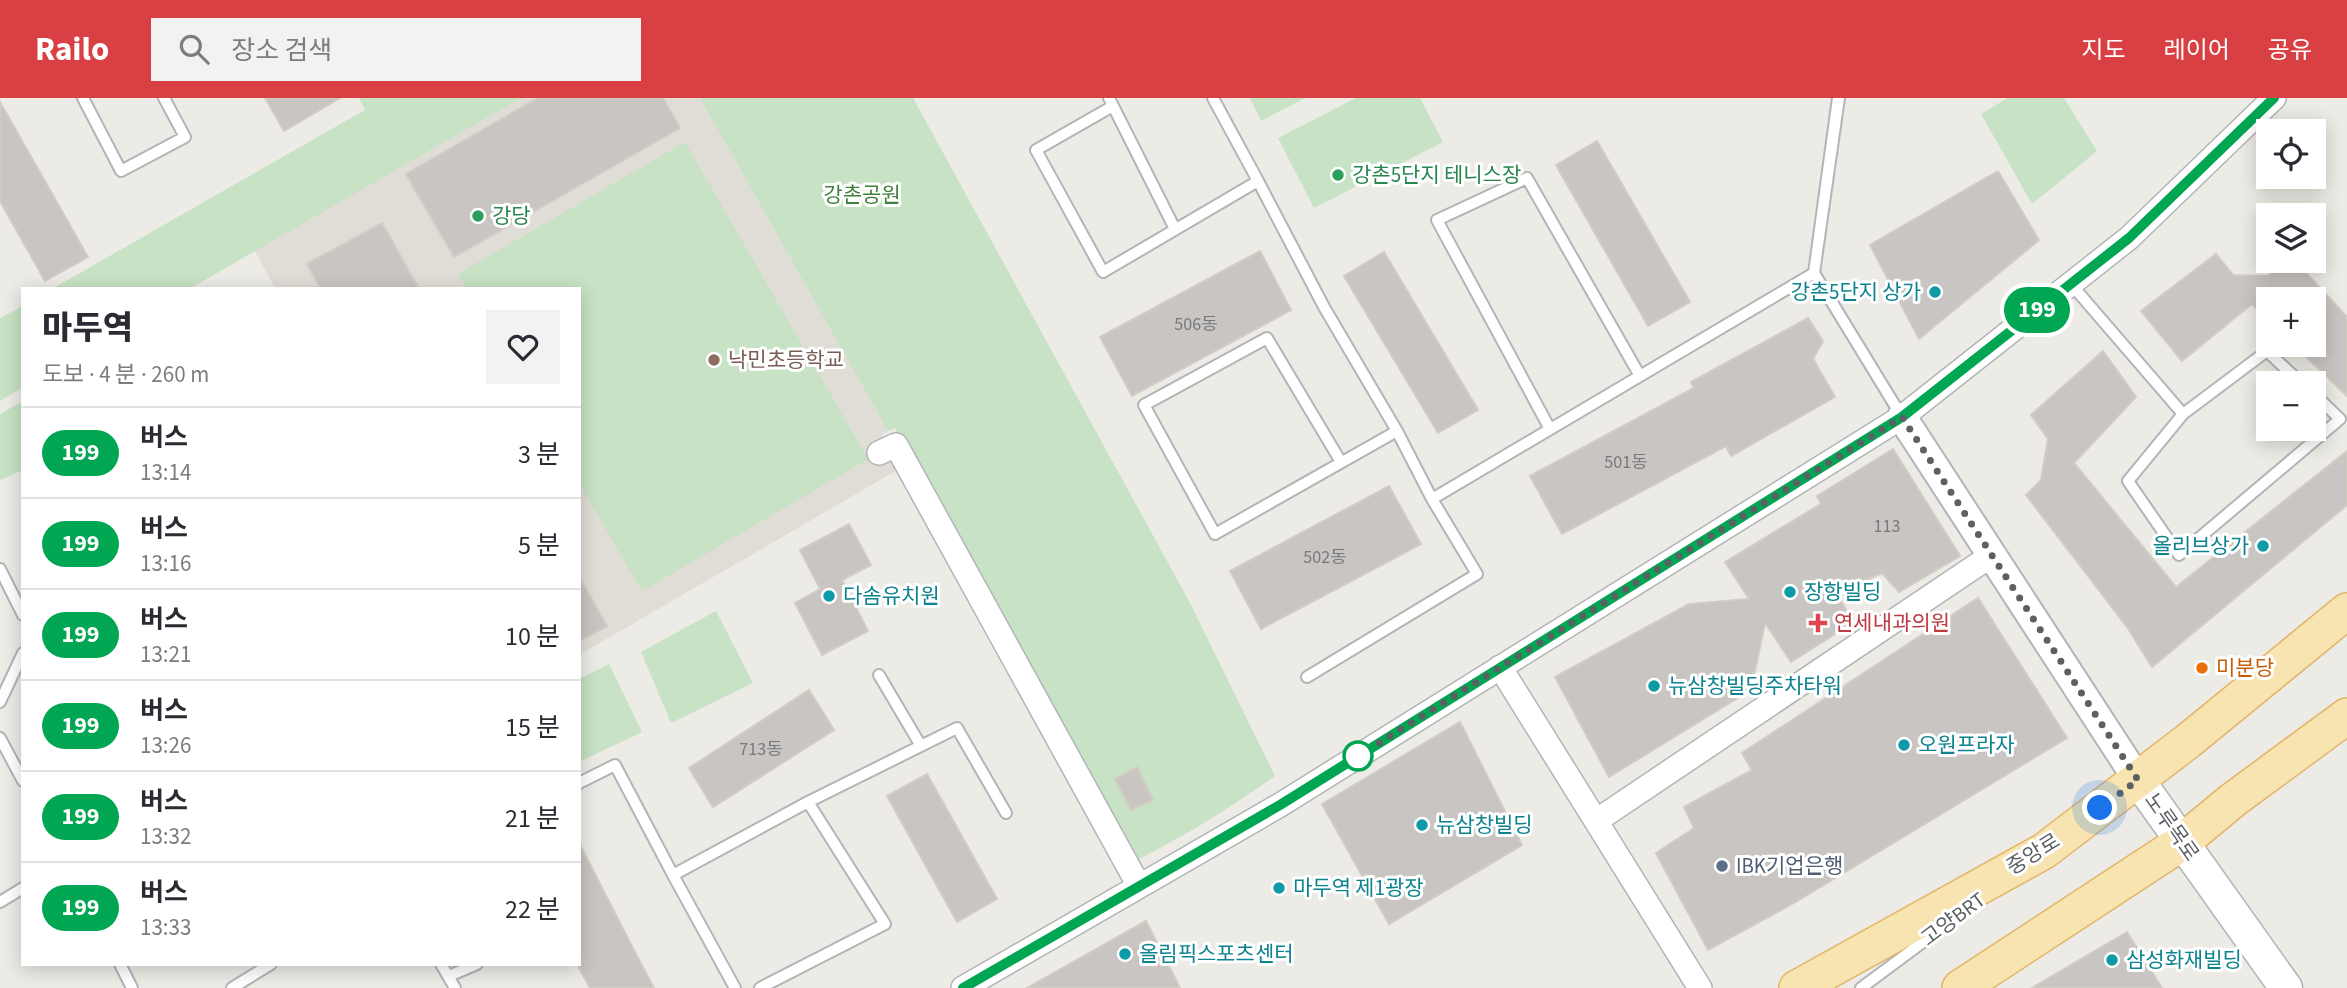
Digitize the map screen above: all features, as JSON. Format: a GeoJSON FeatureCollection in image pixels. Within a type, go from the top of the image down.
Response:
{"type":"FeatureCollection","features":[{"type":"Feature","properties":{"kind":"main road","name":"중앙로"},"geometry":{"type":"LineString","coordinates":[[1797,988],[2044,851],[2138,780],[2347,611]]}},
{"type":"Feature","properties":{"kind":"main road"},"geometry":{"type":"LineString","coordinates":[[1960,988],[2181,843],[2233,800],[2347,716]]}},
{"type":"Feature","properties":{"kind":"main road","name":"노루목로"},"geometry":{"type":"LineString","coordinates":[[2138,780],[2286,988]]}},
{"type":"Feature","properties":{"kind":"street"},"geometry":{"type":"LineString","coordinates":[[963,988],[1280,805],[1902,417],[2129,238],[2274,98]]}},
{"type":"Feature","properties":{"kind":"street","name":"노루목로"},"geometry":{"type":"LineString","coordinates":[[1902,417],[2138,780]]}},
{"type":"Feature","properties":{"kind":"street"},"geometry":{"type":"LineString","coordinates":[[879,453],[896,445],[1139,886]]}},
{"type":"Feature","properties":{"kind":"street"},"geometry":{"type":"LineString","coordinates":[[1595,821],[1992,555]]}},
{"type":"Feature","properties":{"kind":"street"},"geometry":{"type":"LineString","coordinates":[[1500,667],[1700,988]]}},
{"type":"Feature","properties":{"kind":"lane"},"geometry":{"type":"LineString","coordinates":[[83,98],[121,171],[185,137],[164,98]]}},
{"type":"Feature","properties":{"kind":"lane"},"geometry":{"type":"LineString","coordinates":[[1213,98],[1324,307],[1477,574],[1307,677]]}},
{"type":"Feature","properties":{"kind":"lane"},"geometry":{"type":"LineString","coordinates":[[1839,98],[1814,273],[1902,417]]}},
{"type":"Feature","properties":{"kind":"lane"},"geometry":{"type":"LineString","coordinates":[[1175,229],[1111,102],[1036,150],[1102,272],[1258,181]]}},
{"type":"Feature","properties":{"kind":"lane"},"geometry":{"type":"LineString","coordinates":[[1550,429],[1437,220],[1527,178],[1640,376]]}},
{"type":"Feature","properties":{"kind":"lane"},"geometry":{"type":"LineString","coordinates":[[1432,499],[1814,273]]}},
{"type":"Feature","properties":{"kind":"lane"},"geometry":{"type":"LineString","coordinates":[[2071,284],[2183,415]]}},
{"type":"Feature","properties":{"kind":"lane"},"geometry":{"type":"LineString","coordinates":[[1341,462],[1267,338],[1144,405],[1215,534],[1397,431]]}},
{"type":"Feature","properties":{"kind":"lane"},"geometry":{"type":"LineString","coordinates":[[2288,371],[2267,351],[2183,415],[2128,481],[2179,555],[2314,441]]}},
{"type":"Feature","properties":{"kind":"lane"},"geometry":{"type":"LineString","coordinates":[[2326,406],[2340,419],[2326,431]]}},
{"type":"Feature","properties":{"kind":"lane"},"geometry":{"type":"LineString","coordinates":[[0,569],[21,611]]}},
{"type":"Feature","properties":{"kind":"lane"},"geometry":{"type":"LineString","coordinates":[[0,702],[21,657]]}},
{"type":"Feature","properties":{"kind":"lane"},"geometry":{"type":"LineString","coordinates":[[879,675],[922,746]]}},
{"type":"Feature","properties":{"kind":"lane"},"geometry":{"type":"LineString","coordinates":[[673,875],[808,802],[957,728],[1006,813]]}},
{"type":"Feature","properties":{"kind":"lane"},"geometry":{"type":"LineString","coordinates":[[0,738],[21,777]]}},
{"type":"Feature","properties":{"kind":"lane"},"geometry":{"type":"LineString","coordinates":[[581,782],[615,765],[735,988]]}},
{"type":"Feature","properties":{"kind":"lane"},"geometry":{"type":"LineString","coordinates":[[760,988],[885,924],[808,802]]}},
{"type":"Feature","properties":{"kind":"lane","name":"고양BRT"},"geometry":{"type":"LineString","coordinates":[[1969,907],[2044,851]]}},
{"type":"Feature","properties":{"kind":"lane"},"geometry":{"type":"LineString","coordinates":[[0,902],[21,889]]}},
{"type":"Feature","properties":{"kind":"lane","name":"고양BRT"},"geometry":{"type":"LineString","coordinates":[[1861,988],[1958,915]]}},
{"type":"Feature","properties":{"kind":"lane"},"geometry":{"type":"LineString","coordinates":[[121,966],[132,988]]}},
{"type":"Feature","properties":{"kind":"lane"},"geometry":{"type":"LineString","coordinates":[[232,988],[268,966]]}},
{"type":"Feature","properties":{"kind":"lane"},"geometry":{"type":"LineString","coordinates":[[442,966],[456,988]]}},
{"type":"Feature","properties":{"kind":"lane"},"geometry":{"type":"LineString","coordinates":[[449,976],[472,966]]}},
{"type":"Feature","properties":{"kind":"shaded area","name":"낙민초등학교"},"geometry":{"type":"Polygon","coordinates":[[[521,98],[700,98],[888,431],[882,435],[899,469],[581,654],[581,287],[275,287],[254,250],[521,98]]]}},
{"type":"Feature","properties":{"kind":"green space"},"geometry":{"type":"Polygon","coordinates":[[[359,98],[521,98],[192,287],[55,287],[365,110],[359,98]]]}},
{"type":"Feature","properties":{"kind":"green space","name":"강촌공원"},"geometry":{"type":"Polygon","coordinates":[[[700,98],[913,98],[1189,601],[1275,776],[1209,820],[1139,859],[895,428],[888,431],[700,98]]]}},
{"type":"Feature","properties":{"kind":"green space"},"geometry":{"type":"Polygon","coordinates":[[[1250,98],[1305,98],[1261,121],[1250,98]]]}},
{"type":"Feature","properties":{"kind":"green space","name":"강촌5단지 테니스장"},"geometry":{"type":"Polygon","coordinates":[[[1356,98],[1420,98],[1443,142],[1314,208],[1278,138],[1356,98]]]}},
{"type":"Feature","properties":{"kind":"green space"},"geometry":{"type":"Polygon","coordinates":[[[2008,98],[2064,98],[2097,151],[2032,204],[1981,114],[2008,98]]]}},
{"type":"Feature","properties":{"kind":"green space"},"geometry":{"type":"Polygon","coordinates":[[[685,142],[868,459],[642,591],[581,486],[581,287],[466,287],[458,274],[685,142]]]}},
{"type":"Feature","properties":{"kind":"green space"},"geometry":{"type":"Polygon","coordinates":[[[21,307],[21,388],[0,401],[0,318],[21,307]]]}},
{"type":"Feature","properties":{"kind":"green space"},"geometry":{"type":"Polygon","coordinates":[[[21,402],[21,471],[0,480],[0,414],[21,402]]]}},
{"type":"Feature","properties":{"kind":"green space"},"geometry":{"type":"Polygon","coordinates":[[[716,611],[753,683],[671,723],[641,652],[716,611]]]}},
{"type":"Feature","properties":{"kind":"green space"},"geometry":{"type":"Polygon","coordinates":[[[609,664],[642,732],[581,761],[581,678],[609,664]]]}},
{"type":"Feature","properties":{"kind":"building"},"geometry":{"type":"Polygon","coordinates":[[[265,98],[340,98],[284,131],[265,98]]]}},
{"type":"Feature","properties":{"kind":"building","name":"강당"},"geometry":{"type":"Polygon","coordinates":[[[538,98],[663,98],[680,128],[454,257],[406,174],[538,98]]]}},
{"type":"Feature","properties":{"kind":"building"},"geometry":{"type":"Polygon","coordinates":[[[0,102],[88,257],[45,281],[0,201],[0,102]]]}},
{"type":"Feature","properties":{"kind":"building"},"geometry":{"type":"Polygon","coordinates":[[[1597,141],[1690,302],[1648,326],[1556,165],[1597,141]]]}},
{"type":"Feature","properties":{"kind":"building","name":"강촌5단지 상가"},"geometry":{"type":"Polygon","coordinates":[[[1998,171],[2039,240],[1919,339],[1870,245],[1998,171]]]}},
{"type":"Feature","properties":{"kind":"building"},"geometry":{"type":"Polygon","coordinates":[[[382,223],[418,287],[320,287],[307,264],[382,223]]]}},
{"type":"Feature","properties":{"kind":"building"},"geometry":{"type":"Polygon","coordinates":[[[1260,251],[1291,310],[1132,396],[1100,337],[1260,251]]]}},
{"type":"Feature","properties":{"kind":"building"},"geometry":{"type":"Polygon","coordinates":[[[1384,252],[1478,410],[1438,433],[1344,276],[1384,252]]]}},
{"type":"Feature","properties":{"kind":"building"},"geometry":{"type":"Polygon","coordinates":[[[2216,254],[2233,275],[2306,273],[2319,287],[2256,287],[2256,308],[2252,304],[2182,361],[2141,311],[2216,254]]]}},
{"type":"Feature","properties":{"kind":"building"},"geometry":{"type":"Polygon","coordinates":[[[2326,294],[2347,317],[2347,396],[2326,376],[2326,371],[2321,371],[2306,357],[2326,357],[2326,294]]]}},
{"type":"Feature","properties":{"kind":"building"},"geometry":{"type":"Polygon","coordinates":[[[1808,318],[1823,341],[1813,359],[1835,397],[1731,456],[1726,446],[1562,534],[1530,476],[1694,388],[1691,382],[1808,318]]]}},
{"type":"Feature","properties":{"kind":"building"},"geometry":{"type":"Polygon","coordinates":[[[2103,351],[2136,397],[2074,463],[2176,587],[2347,451],[2347,505],[2152,667],[2127,627],[2026,495],[2041,480],[2048,439],[2031,415],[2103,351]]]}},
{"type":"Feature","properties":{"kind":"building"},"geometry":{"type":"Polygon","coordinates":[[[1893,449],[1960,556],[1899,592],[1882,573],[1836,593],[1854,622],[1791,662],[1765,623],[1755,671],[1744,694],[1609,777],[1555,677],[1689,604],[1749,599],[1725,562],[1821,504],[1817,496],[1893,449]]]}},
{"type":"Feature","properties":{"kind":"building"},"geometry":{"type":"Polygon","coordinates":[[[1389,486],[1421,544],[1261,629],[1230,571],[1389,486]]]}},
{"type":"Feature","properties":{"kind":"building","name":"다솜유치원"},"geometry":{"type":"Polygon","coordinates":[[[849,524],[871,565],[842,580],[868,631],[822,655],[795,603],[820,589],[800,550],[849,524]]]}},
{"type":"Feature","properties":{"kind":"building"},"geometry":{"type":"Polygon","coordinates":[[[581,580],[607,626],[581,640],[581,580]]]}},
{"type":"Feature","properties":{"kind":"building","name":"오원프라자"},"geometry":{"type":"Polygon","coordinates":[[[1978,598],[2067,738],[1794,903],[1708,950],[1656,853],[1694,828],[1684,807],[1752,770],[1742,753],[1978,598]]]}},
{"type":"Feature","properties":{"kind":"building"},"geometry":{"type":"Polygon","coordinates":[[[809,690],[834,730],[713,807],[689,768],[809,690]]]}},
{"type":"Feature","properties":{"kind":"building","name":"뉴삼창빌딩"},"geometry":{"type":"Polygon","coordinates":[[[1460,722],[1522,845],[1389,924],[1322,804],[1460,722]]]}},
{"type":"Feature","properties":{"kind":"building"},"geometry":{"type":"Polygon","coordinates":[[[1137,767],[1153,800],[1131,810],[1115,779],[1137,767]]]}},
{"type":"Feature","properties":{"kind":"building"},"geometry":{"type":"Polygon","coordinates":[[[927,774],[997,899],[957,922],[887,796],[927,774]]]}},
{"type":"Feature","properties":{"kind":"building"},"geometry":{"type":"Polygon","coordinates":[[[581,847],[654,988],[590,988],[579,968],[581,847]]]}},
{"type":"Feature","properties":{"kind":"building","name":"올림픽스포츠센터"},"geometry":{"type":"Polygon","coordinates":[[[1146,921],[1180,988],[1027,988],[1146,921]]]}},
{"type":"Feature","properties":{"kind":"building","name":"삼성화재빌딩"},"geometry":{"type":"Polygon","coordinates":[[[2127,932],[2162,988],[2032,988],[2127,932]]]}},
{"type":"Feature","properties":{"kind":"bus line","name":"199"},"geometry":{"type":"LineString","coordinates":[[963,988],[1280,805],[1902,417],[2129,238],[2274,98]]}},
{"type":"Feature","properties":{"kind":"place","name":"강촌5단지 테니스장"},"geometry":{"type":"Point","coordinates":[1338,175]}},
{"type":"Feature","properties":{"kind":"place","name":"강당"},"geometry":{"type":"Point","coordinates":[478,216]}},
{"type":"Feature","properties":{"kind":"place","name":"강촌5단지 상가"},"geometry":{"type":"Point","coordinates":[1935,292]}},
{"type":"Feature","properties":{"kind":"place","name":"낙민초등학교"},"geometry":{"type":"Point","coordinates":[714,360]}},
{"type":"Feature","properties":{"kind":"place","name":"올리브상가"},"geometry":{"type":"Point","coordinates":[2263,546]}},
{"type":"Feature","properties":{"kind":"place","name":"장항빌딩"},"geometry":{"type":"Point","coordinates":[1790,592]}},
{"type":"Feature","properties":{"kind":"place","name":"다솜유치원"},"geometry":{"type":"Point","coordinates":[829,596]}},
{"type":"Feature","properties":{"kind":"place","name":"연세내과의원"},"geometry":{"type":"Point","coordinates":[1818,623]}},
{"type":"Feature","properties":{"kind":"place","name":"미분당"},"geometry":{"type":"Point","coordinates":[2202,668]}},
{"type":"Feature","properties":{"kind":"place","name":"뉴삼창빌딩주차타워"},"geometry":{"type":"Point","coordinates":[1654,686]}},
{"type":"Feature","properties":{"kind":"place","name":"오원프라자"},"geometry":{"type":"Point","coordinates":[1904,745]}},
{"type":"Feature","properties":{"kind":"place","name":"뉴삼창빌딩"},"geometry":{"type":"Point","coordinates":[1422,825]}},
{"type":"Feature","properties":{"kind":"place","name":"IBK기업은행"},"geometry":{"type":"Point","coordinates":[1722,866]}},
{"type":"Feature","properties":{"kind":"place","name":"마두역 제1광장"},"geometry":{"type":"Point","coordinates":[1279,888]}},
{"type":"Feature","properties":{"kind":"place","name":"올림픽스포츠센터"},"geometry":{"type":"Point","coordinates":[1125,954]}},
{"type":"Feature","properties":{"kind":"place","name":"삼성화재빌딩"},"geometry":{"type":"Point","coordinates":[2112,960]}},
{"type":"Feature","properties":{"kind":"route"},"geometry":{"type":"LineString","coordinates":[[1358,756],[1902,417],[2138,780],[2100,808]]}}]}
